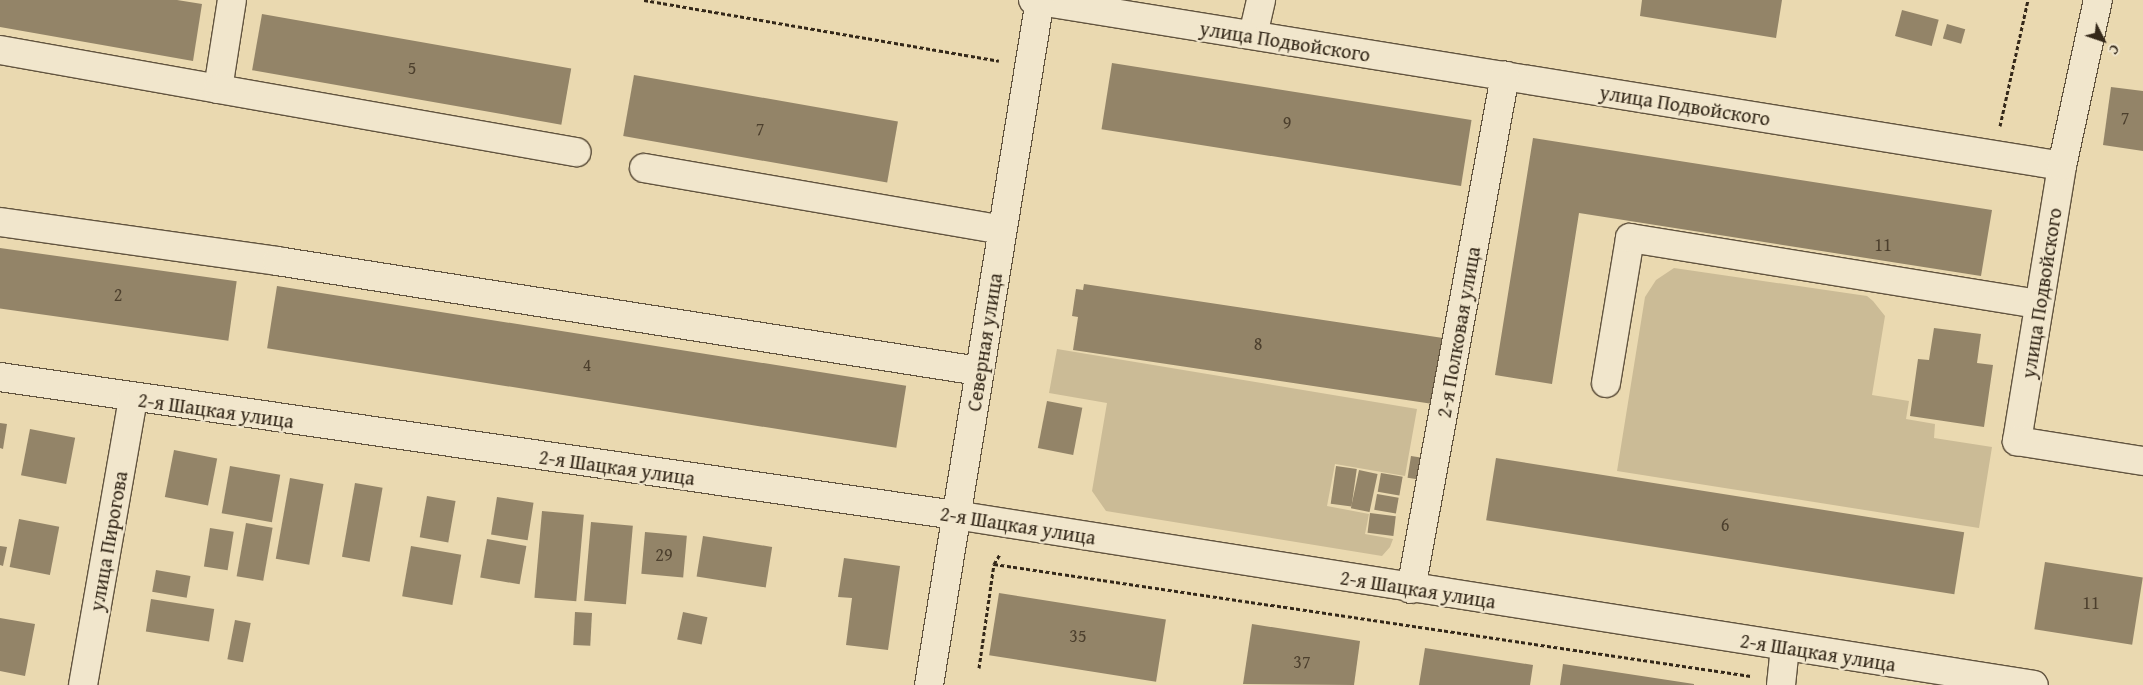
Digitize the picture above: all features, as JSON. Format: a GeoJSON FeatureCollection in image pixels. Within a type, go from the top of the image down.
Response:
{"type":"FeatureCollection","features":[{"type":"Feature","properties":{"kind":"street"},"geometry":{"type":"LineString","coordinates":[[218,89],[232,0]]}},
{"type":"Feature","properties":{"kind":"street","name":"Северная улица"},"geometry":{"type":"LineString","coordinates":[[929,685],[1038,0]]}},
{"type":"Feature","properties":{"kind":"street","name":"улица Подвойского"},"geometry":{"type":"LineString","coordinates":[[1038,0],[2062,166],[2017,441],[2143,461]]}},
{"type":"Feature","properties":{"kind":"street"},"geometry":{"type":"LineString","coordinates":[[1253,36],[1261,0]]}},
{"type":"Feature","properties":{"kind":"street"},"geometry":{"type":"LineString","coordinates":[[2062,166],[2098,0]]}},
{"type":"Feature","properties":{"kind":"street"},"geometry":{"type":"LineString","coordinates":[[0,50],[576,152]]}},
{"type":"Feature","properties":{"kind":"street","name":"2-я Полковая улица"},"geometry":{"type":"LineString","coordinates":[[1411,588],[1504,76]]}},
{"type":"Feature","properties":{"kind":"street"},"geometry":{"type":"LineString","coordinates":[[644,168],[1002,230]]}},
{"type":"Feature","properties":{"kind":"street"},"geometry":{"type":"LineString","coordinates":[[0,222],[277,261],[979,371]]}},
{"type":"Feature","properties":{"kind":"street"},"geometry":{"type":"LineString","coordinates":[[1606,383],[1630,238],[2039,304]]}},
{"type":"Feature","properties":{"kind":"street","name":"2-я Шацкая улица"},"geometry":{"type":"LineString","coordinates":[[0,377],[133,398],[955,515],[2034,685]]}},
{"type":"Feature","properties":{"kind":"street","name":"улица Пирогова"},"geometry":{"type":"LineString","coordinates":[[83,685],[133,398]]}},
{"type":"Feature","properties":{"kind":"street"},"geometry":{"type":"LineString","coordinates":[[1781,683],[1785,646]]}},
{"type":"Feature","properties":{"kind":"path"},"geometry":{"type":"LineString","coordinates":[[644,0],[1029,66]]}},
{"type":"Feature","properties":{"kind":"path"},"geometry":{"type":"LineString","coordinates":[[1994,155],[2028,0]]}},
{"type":"Feature","properties":{"kind":"path"},"geometry":{"type":"LineString","coordinates":[[979,668],[994,564],[1015,525]]}},
{"type":"Feature","properties":{"kind":"path"},"geometry":{"type":"LineString","coordinates":[[994,564],[1781,683]]}},
{"type":"Feature","properties":{"kind":"shaded area"},"geometry":{"type":"Polygon","coordinates":[[[1674,268],[1867,296],[1873,301],[1885,316],[1872,395],[1909,401],[1906,419],[1935,424],[1934,438],[1992,447],[1979,528],[1617,471],[1645,297],[1656,280],[1674,268]]]}},
{"type":"Feature","properties":{"kind":"shaded area"},"geometry":{"type":"Polygon","coordinates":[[[1057,349],[1417,409],[1405,476],[1335,464],[1327,506],[1369,514],[1365,534],[1393,539],[1390,547],[1382,556],[1106,511],[1092,491],[1107,403],[1049,393],[1057,349]]]}},
{"type":"Feature","properties":{"kind":"building"},"geometry":{"type":"Polygon","coordinates":[[[0,0],[177,0],[202,4],[193,61],[0,27],[0,0]]]}},
{"type":"Feature","properties":{"kind":"building"},"geometry":{"type":"Polygon","coordinates":[[[1642,0],[1782,0],[1776,38],[1640,16],[1642,0]]]}},
{"type":"Feature","properties":{"kind":"building"},"geometry":{"type":"Polygon","coordinates":[[[1902,10],[1939,20],[1932,46],[1895,36],[1902,10]]]}},
{"type":"Feature","properties":{"kind":"building"},"geometry":{"type":"Polygon","coordinates":[[[262,14],[571,69],[561,125],[252,70],[262,14]]]}},
{"type":"Feature","properties":{"kind":"building"},"geometry":{"type":"Polygon","coordinates":[[[1947,24],[1965,29],[1961,44],[1943,38],[1947,24]]]}},
{"type":"Feature","properties":{"kind":"building"},"geometry":{"type":"Polygon","coordinates":[[[1112,63],[1472,120],[1461,186],[1102,129],[1112,63]]]}},
{"type":"Feature","properties":{"kind":"building"},"geometry":{"type":"Polygon","coordinates":[[[634,75],[898,122],[887,183],[623,136],[634,75]]]}},
{"type":"Feature","properties":{"kind":"building"},"geometry":{"type":"Polygon","coordinates":[[[2111,87],[2143,91],[2143,151],[2103,145],[2111,87]]]}},
{"type":"Feature","properties":{"kind":"building"},"geometry":{"type":"Polygon","coordinates":[[[1533,138],[1992,210],[1981,276],[1579,213],[1552,384],[1495,375],[1533,138]]]}},
{"type":"Feature","properties":{"kind":"building"},"geometry":{"type":"Polygon","coordinates":[[[0,248],[237,281],[228,341],[0,309],[0,248]]]}},
{"type":"Feature","properties":{"kind":"building"},"geometry":{"type":"Polygon","coordinates":[[[1084,284],[1443,338],[1433,404],[1073,350],[1078,317],[1072,316],[1076,289],[1083,290],[1084,284]]]}},
{"type":"Feature","properties":{"kind":"building"},"geometry":{"type":"Polygon","coordinates":[[[277,286],[906,386],[896,448],[267,348],[277,286]]]}},
{"type":"Feature","properties":{"kind":"building"},"geometry":{"type":"Polygon","coordinates":[[[1934,328],[1981,334],[1977,363],[1993,365],[1984,427],[1910,416],[1918,359],[1929,360],[1934,328]]]}},
{"type":"Feature","properties":{"kind":"building"},"geometry":{"type":"Polygon","coordinates":[[[1047,401],[1082,408],[1073,455],[1038,448],[1047,401]]]}},
{"type":"Feature","properties":{"kind":"building"},"geometry":{"type":"Polygon","coordinates":[[[0,423],[7,424],[3,449],[0,448],[0,423]]]}},
{"type":"Feature","properties":{"kind":"building"},"geometry":{"type":"Polygon","coordinates":[[[30,429],[75,438],[66,484],[21,475],[30,429]]]}},
{"type":"Feature","properties":{"kind":"building"},"geometry":{"type":"Polygon","coordinates":[[[174,450],[217,458],[208,506],[165,497],[174,450]]]}},
{"type":"Feature","properties":{"kind":"building"},"geometry":{"type":"Polygon","coordinates":[[[1411,456],[1442,461],[1438,483],[1408,478],[1411,456]]]}},
{"type":"Feature","properties":{"kind":"building"},"geometry":{"type":"Polygon","coordinates":[[[1496,458],[1964,532],[1954,594],[1486,520],[1496,458]]]}},
{"type":"Feature","properties":{"kind":"building"},"geometry":{"type":"Polygon","coordinates":[[[230,466],[280,475],[272,522],[222,513],[230,466]]]}},
{"type":"Feature","properties":{"kind":"building"},"geometry":{"type":"Polygon","coordinates":[[[1336,466],[1357,469],[1352,507],[1331,504],[1336,466]]]}},
{"type":"Feature","properties":{"kind":"building"},"geometry":{"type":"Polygon","coordinates":[[[1359,470],[1378,474],[1369,512],[1351,508],[1359,470]]]}},
{"type":"Feature","properties":{"kind":"building"},"geometry":{"type":"Polygon","coordinates":[[[1381,473],[1403,477],[1399,496],[1378,492],[1381,473]]]}},
{"type":"Feature","properties":{"kind":"building"},"geometry":{"type":"Polygon","coordinates":[[[290,478],[323,484],[309,565],[276,559],[290,478]]]}},
{"type":"Feature","properties":{"kind":"building"},"geometry":{"type":"Polygon","coordinates":[[[355,483],[383,488],[370,562],[342,557],[355,483]]]}},
{"type":"Feature","properties":{"kind":"building"},"geometry":{"type":"Polygon","coordinates":[[[1377,494],[1399,498],[1396,514],[1374,510],[1377,494]]]}},
{"type":"Feature","properties":{"kind":"building"},"geometry":{"type":"Polygon","coordinates":[[[427,496],[456,501],[448,542],[420,537],[427,496]]]}},
{"type":"Feature","properties":{"kind":"building"},"geometry":{"type":"Polygon","coordinates":[[[497,497],[534,503],[528,540],[491,535],[497,497]]]}},
{"type":"Feature","properties":{"kind":"building"},"geometry":{"type":"Polygon","coordinates":[[[542,511],[584,515],[576,601],[534,598],[542,511]]]}},
{"type":"Feature","properties":{"kind":"building"},"geometry":{"type":"Polygon","coordinates":[[[1370,513],[1396,516],[1393,536],[1368,533],[1370,513]]]}},
{"type":"Feature","properties":{"kind":"building"},"geometry":{"type":"Polygon","coordinates":[[[19,519],[59,527],[50,575],[10,567],[19,519]]]}},
{"type":"Feature","properties":{"kind":"building"},"geometry":{"type":"Polygon","coordinates":[[[591,522],[633,526],[626,604],[584,601],[591,522]]]}},
{"type":"Feature","properties":{"kind":"building"},"geometry":{"type":"Polygon","coordinates":[[[246,523],[273,528],[263,581],[237,576],[246,523]]]}},
{"type":"Feature","properties":{"kind":"building"},"geometry":{"type":"Polygon","coordinates":[[[210,528],[234,532],[228,570],[204,567],[210,528]]]}},
{"type":"Feature","properties":{"kind":"building"},"geometry":{"type":"Polygon","coordinates":[[[645,532],[687,536],[683,578],[641,574],[645,532]]]}},
{"type":"Feature","properties":{"kind":"building"},"geometry":{"type":"Polygon","coordinates":[[[703,536],[772,547],[766,587],[697,576],[703,536]]]}},
{"type":"Feature","properties":{"kind":"building"},"geometry":{"type":"Polygon","coordinates":[[[487,539],[526,546],[520,584],[480,577],[487,539]]]}},
{"type":"Feature","properties":{"kind":"building"},"geometry":{"type":"Polygon","coordinates":[[[0,546],[7,547],[3,566],[0,565],[0,546]]]}},
{"type":"Feature","properties":{"kind":"building"},"geometry":{"type":"Polygon","coordinates":[[[411,546],[461,555],[452,605],[402,596],[411,546]]]}},
{"type":"Feature","properties":{"kind":"building"},"geometry":{"type":"Polygon","coordinates":[[[844,558],[900,566],[888,650],[846,645],[852,598],[838,597],[844,558]]]}},
{"type":"Feature","properties":{"kind":"building"},"geometry":{"type":"Polygon","coordinates":[[[2045,562],[2143,577],[2132,645],[2034,629],[2045,562]]]}},
{"type":"Feature","properties":{"kind":"building"},"geometry":{"type":"Polygon","coordinates":[[[156,570],[190,576],[187,598],[152,592],[156,570]]]}},
{"type":"Feature","properties":{"kind":"building"},"geometry":{"type":"Polygon","coordinates":[[[999,593],[1166,619],[1156,682],[989,655],[999,593]]]}},
{"type":"Feature","properties":{"kind":"building"},"geometry":{"type":"Polygon","coordinates":[[[151,599],[214,609],[209,642],[146,632],[151,599]]]}},
{"type":"Feature","properties":{"kind":"building"},"geometry":{"type":"Polygon","coordinates":[[[575,612],[592,613],[590,646],[573,645],[575,612]]]}},
{"type":"Feature","properties":{"kind":"building"},"geometry":{"type":"Polygon","coordinates":[[[683,612],[707,617],[702,645],[677,639],[683,612]]]}},
{"type":"Feature","properties":{"kind":"building"},"geometry":{"type":"Polygon","coordinates":[[[0,618],[35,624],[25,676],[0,671],[0,618]]]}},
{"type":"Feature","properties":{"kind":"building"},"geometry":{"type":"Polygon","coordinates":[[[235,620],[251,623],[243,662],[227,659],[235,620]]]}},
{"type":"Feature","properties":{"kind":"building"},"geometry":{"type":"Polygon","coordinates":[[[1252,624],[1360,641],[1354,685],[1243,684],[1252,624]]]}},
{"type":"Feature","properties":{"kind":"building"},"geometry":{"type":"Polygon","coordinates":[[[1425,648],[1533,665],[1530,685],[1419,685],[1425,648]]]}},
{"type":"Feature","properties":{"kind":"building"},"geometry":{"type":"Polygon","coordinates":[[[1563,664],[1694,684],[1694,685],[1560,685],[1563,664]]]}}]}
